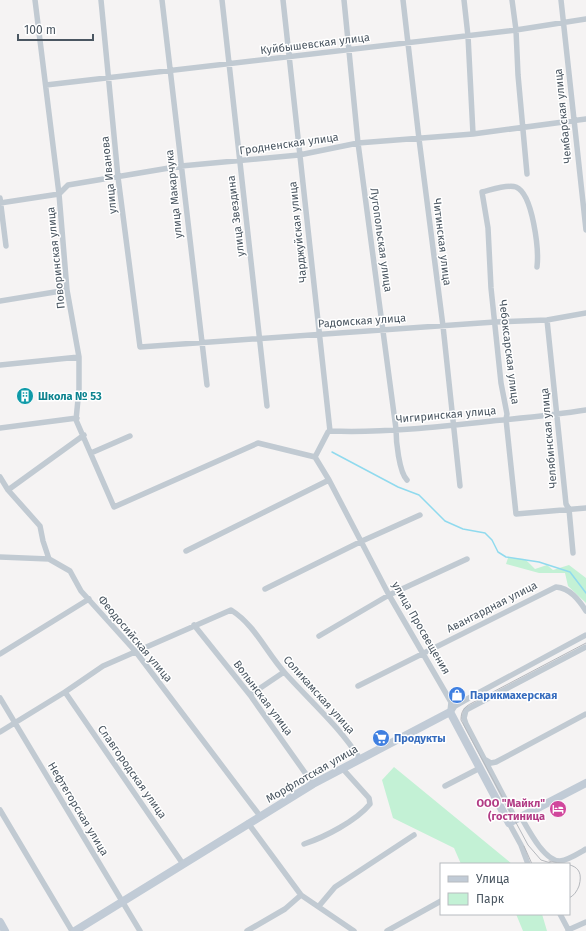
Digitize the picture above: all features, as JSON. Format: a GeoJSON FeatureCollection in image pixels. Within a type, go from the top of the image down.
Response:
{"type":"FeatureCollection","features":[{"type":"Feature","properties":{"kind":"street","name":"Поворинская улица"},"geometry":{"type":"LineString","coordinates":[[35,0],[59,194],[67,290],[78,357],[79,389],[76,420],[84,435],[114,507],[258,442],[315,457]]}},
{"type":"Feature","properties":{"kind":"street","name":"улица Иванова"},"geometry":{"type":"LineString","coordinates":[[101,0],[118,177],[140,347]]}},
{"type":"Feature","properties":{"kind":"street","name":"улица Макарчука"},"geometry":{"type":"LineString","coordinates":[[162,0],[207,385]]}},
{"type":"Feature","properties":{"kind":"street","name":"улица Звездина"},"geometry":{"type":"LineString","coordinates":[[222,0],[239,162],[261,339],[267,406]]}},
{"type":"Feature","properties":{"kind":"street","name":"Чарджуйская улица"},"geometry":{"type":"LineString","coordinates":[[282,0],[330,431]]}},
{"type":"Feature","properties":{"kind":"street","name":"Лугопольская улица"},"geometry":{"type":"LineString","coordinates":[[344,0],[358,143],[396,429],[396,446],[401,462],[401,469],[407,480]]}},
{"type":"Feature","properties":{"kind":"street","name":"Читинская улица"},"geometry":{"type":"LineString","coordinates":[[403,0],[443,326],[460,486]]}},
{"type":"Feature","properties":{"kind":"street"},"geometry":{"type":"LineString","coordinates":[[464,0],[468,36],[473,134]]}},
{"type":"Feature","properties":{"kind":"street"},"geometry":{"type":"LineString","coordinates":[[512,0],[516,30],[518,75],[524,127],[527,174]]}},
{"type":"Feature","properties":{"kind":"street","name":"Чембарская улица"},"geometry":{"type":"LineString","coordinates":[[561,0],[586,230]]}},
{"type":"Feature","properties":{"kind":"street","name":"Куйбышевская улица"},"geometry":{"type":"LineString","coordinates":[[46,85],[468,36],[516,30],[586,18]]}},
{"type":"Feature","properties":{"kind":"street","name":"Гродненская улица"},"geometry":{"type":"LineString","coordinates":[[0,201],[59,194],[68,185],[181,166],[239,162],[299,155],[358,143],[473,134],[586,119]]}},
{"type":"Feature","properties":{"kind":"street","name":"Чебоксарская улица"},"geometry":{"type":"LineString","coordinates":[[538,267],[538,253],[533,217],[522,192],[511,186],[482,192],[488,228],[495,322],[501,383],[507,414],[506,419],[516,514],[569,509]]}},
{"type":"Feature","properties":{"kind":"street"},"geometry":{"type":"LineString","coordinates":[[0,201],[6,246]]}},
{"type":"Feature","properties":{"kind":"street"},"geometry":{"type":"LineString","coordinates":[[0,300],[67,290]]}},
{"type":"Feature","properties":{"kind":"street","name":"Радомская улица"},"geometry":{"type":"LineString","coordinates":[[140,347],[495,322],[547,320],[586,314]]}},
{"type":"Feature","properties":{"kind":"street","name":"Челябинская улица"},"geometry":{"type":"LineString","coordinates":[[547,320],[566,504],[569,509],[573,553]]}},
{"type":"Feature","properties":{"kind":"street"},"geometry":{"type":"LineString","coordinates":[[0,365],[78,357]]}},
{"type":"Feature","properties":{"kind":"street","name":"Чигиринская улица"},"geometry":{"type":"LineString","coordinates":[[330,431],[358,432],[453,425],[558,415],[586,410]]}},
{"type":"Feature","properties":{"kind":"street"},"geometry":{"type":"LineString","coordinates":[[0,428],[77,418]]}},
{"type":"Feature","properties":{"kind":"street"},"geometry":{"type":"LineString","coordinates":[[315,457],[328,432],[330,431]]}},
{"type":"Feature","properties":{"kind":"street"},"geometry":{"type":"LineString","coordinates":[[8,490],[84,435]]}},
{"type":"Feature","properties":{"kind":"street"},"geometry":{"type":"LineString","coordinates":[[91,453],[130,436]]}},
{"type":"Feature","properties":{"kind":"street","name":"улица Просвещения"},"geometry":{"type":"LineString","coordinates":[[315,457],[362,541],[389,595],[451,702],[450,712],[480,768],[515,820]]}},
{"type":"Feature","properties":{"kind":"street"},"geometry":{"type":"LineString","coordinates":[[0,477],[8,490],[40,526],[42,541],[49,559],[0,557]]}},
{"type":"Feature","properties":{"kind":"street"},"geometry":{"type":"LineString","coordinates":[[186,551],[329,480]]}},
{"type":"Feature","properties":{"kind":"street"},"geometry":{"type":"LineString","coordinates":[[569,509],[586,508]]}},
{"type":"Feature","properties":{"kind":"street"},"geometry":{"type":"LineString","coordinates":[[264,589],[362,541],[420,515]]}},
{"type":"Feature","properties":{"kind":"street","name":"Феодосийская улица"},"geometry":{"type":"LineString","coordinates":[[49,559],[70,571],[81,591],[136,652],[260,816]]}},
{"type":"Feature","properties":{"kind":"street"},"geometry":{"type":"LineString","coordinates":[[319,636],[389,595],[467,559]]}},
{"type":"Feature","properties":{"kind":"street","name":"Авангардная улица"},"geometry":{"type":"LineString","coordinates":[[358,686],[556,587],[564,587],[586,611]]}},
{"type":"Feature","properties":{"kind":"street"},"geometry":{"type":"LineString","coordinates":[[0,654],[89,599]]}},
{"type":"Feature","properties":{"kind":"street","name":"Соликамская улица"},"geometry":{"type":"LineString","coordinates":[[194,625],[231,610],[242,616],[284,672],[320,709],[360,758]]}},
{"type":"Feature","properties":{"kind":"street"},"geometry":{"type":"LineString","coordinates":[[0,732],[65,692],[103,666],[194,625]]}},
{"type":"Feature","properties":{"kind":"street","name":"Волынская улица"},"geometry":{"type":"LineString","coordinates":[[194,625],[250,695],[313,784]]}},
{"type":"Feature","properties":{"kind":"street","name":"Морфлотская улица"},"geometry":{"type":"LineString","coordinates":[[74,931],[313,784],[450,712],[455,706],[469,698],[586,636]]}},
{"type":"Feature","properties":{"kind":"street","name":"улица Просвещения"},"geometry":{"type":"LineString","coordinates":[[528,863],[521,845],[515,820],[464,718],[466,710],[586,647]]}},
{"type":"Feature","properties":{"kind":"street"},"geometry":{"type":"LineString","coordinates":[[250,695],[284,672]]}},
{"type":"Feature","properties":{"kind":"street","name":"Славгородская улица"},"geometry":{"type":"LineString","coordinates":[[65,692],[184,864]]}},
{"type":"Feature","properties":{"kind":"street","name":"Нефтегорская улица"},"geometry":{"type":"LineString","coordinates":[[0,698],[140,931]]}},
{"type":"Feature","properties":{"kind":"street"},"geometry":{"type":"LineString","coordinates":[[484,758],[488,763],[496,762],[586,714]]}},
{"type":"Feature","properties":{"kind":"street"},"geometry":{"type":"LineString","coordinates":[[492,775],[496,762]]}},
{"type":"Feature","properties":{"kind":"street"},"geometry":{"type":"LineString","coordinates":[[304,844],[353,818],[370,804],[369,798],[342,768]]}},
{"type":"Feature","properties":{"kind":"street"},"geometry":{"type":"LineString","coordinates":[[445,786],[480,768]]}},
{"type":"Feature","properties":{"kind":"street"},"geometry":{"type":"LineString","coordinates":[[586,783],[515,820],[546,853],[555,860],[562,860],[586,849]]}},
{"type":"Feature","properties":{"kind":"street"},"geometry":{"type":"LineString","coordinates":[[0,810],[74,931]]}},
{"type":"Feature","properties":{"kind":"street"},"geometry":{"type":"LineString","coordinates":[[248,823],[301,895],[354,931]]}},
{"type":"Feature","properties":{"kind":"street"},"geometry":{"type":"LineString","coordinates":[[319,906],[335,888],[414,835]]}},
{"type":"Feature","properties":{"kind":"street"},"geometry":{"type":"LineString","coordinates":[[247,931],[285,909],[301,895]]}},
{"type":"Feature","properties":{"kind":"street"},"geometry":{"type":"LineString","coordinates":[[387,931],[440,903]]}},
{"type":"Feature","properties":{"kind":"street"},"geometry":{"type":"LineString","coordinates":[[560,915],[568,931],[586,922]]}},
{"type":"Feature","properties":{"kind":"street"},"geometry":{"type":"LineString","coordinates":[[0,922],[5,931]]}},
{"type":"Feature","properties":{"kind":"green space"},"geometry":{"type":"Polygon","coordinates":[[[508,558],[525,559],[535,569],[547,565],[553,570],[569,565],[586,578],[586,603],[568,586],[565,573],[539,573],[506,564],[508,558]]]}},
{"type":"Feature","properties":{"kind":"green space"},"geometry":{"type":"Polygon","coordinates":[[[394,767],[511,863],[461,863],[454,848],[393,818],[382,780],[394,767]]]}},
{"type":"Feature","properties":{"kind":"green space"},"geometry":{"type":"Polygon","coordinates":[[[516,915],[542,915],[547,931],[523,931],[516,915]]]}},
{"type":"Feature","properties":{"kind":"waterway"},"geometry":{"type":"LineString","coordinates":[[332,452],[398,487],[419,495],[445,521],[463,529],[485,533],[492,540],[498,552],[506,557],[539,562],[570,572],[586,593]]}},
{"type":"Feature","properties":{"kind":"tram line"},"geometry":{"type":"LineString","coordinates":[[551,863],[541,860],[528,845],[461,720],[461,717],[462,712],[469,705],[586,643]]}},
{"type":"Feature","properties":{"kind":"tram line"},"geometry":{"type":"LineString","coordinates":[[524,846],[532,863]]}},
{"type":"Feature","properties":{"kind":"tram line"},"geometry":{"type":"LineString","coordinates":[[549,861],[560,863]]}},
{"type":"Feature","properties":{"kind":"tram line"},"geometry":{"type":"LineString","coordinates":[[570,865],[576,868],[579,872],[580,878],[579,886],[575,893],[570,897]]}},
{"type":"Feature","properties":{"kind":"place","name":"Школа № 53"},"geometry":{"type":"Point","coordinates":[25,396]}},
{"type":"Feature","properties":{"kind":"place","name":"Парикмахерская"},"geometry":{"type":"Point","coordinates":[457,695]}},
{"type":"Feature","properties":{"kind":"place","name":"Продукты"},"geometry":{"type":"Point","coordinates":[381,738]}},
{"type":"Feature","properties":{"kind":"place","name":"ООО \"Майкл\" (гостиница"},"geometry":{"type":"Point","coordinates":[558,809]}}]}
